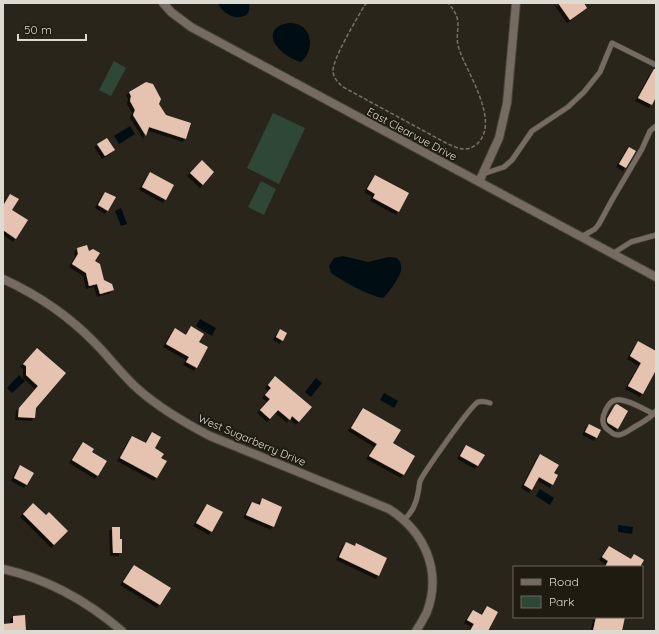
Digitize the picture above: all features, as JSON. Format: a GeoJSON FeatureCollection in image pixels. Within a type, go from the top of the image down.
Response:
{"type":"FeatureCollection","features":[{"type":"Feature","properties":{"kind":"street","name":"East Clearvue Drive"},"geometry":{"type":"LineString","coordinates":[[163,3],[176,16],[191,27],[481,178],[581,237],[656,277]]}},
{"type":"Feature","properties":{"kind":"street"},"geometry":{"type":"LineString","coordinates":[[481,178],[498,138],[507,103],[516,3]]}},
{"type":"Feature","properties":{"kind":"street","name":"West Sugarberry Drive"},"geometry":{"type":"LineString","coordinates":[[3,279],[24,290],[62,314],[85,334],[139,390],[188,425],[210,436],[389,509],[404,520],[413,529],[425,546],[431,566],[432,590],[426,613],[416,631]]}},
{"type":"Feature","properties":{"kind":"street"},"geometry":{"type":"LineString","coordinates":[[3,569],[42,580],[67,592],[91,607],[122,631]]}},
{"type":"Feature","properties":{"kind":"lane"},"geometry":{"type":"LineString","coordinates":[[481,178],[504,167],[512,160],[532,131],[568,107],[584,92],[600,72],[612,43],[656,65]]}},
{"type":"Feature","properties":{"kind":"lane"},"geometry":{"type":"LineString","coordinates":[[581,237],[595,230],[642,149],[650,131],[656,126]]}},
{"type":"Feature","properties":{"kind":"lane"},"geometry":{"type":"LineString","coordinates":[[612,254],[631,242],[656,235]]}},
{"type":"Feature","properties":{"kind":"lane"},"geometry":{"type":"LineString","coordinates":[[623,400],[655,413],[619,435],[614,434],[604,426],[603,420],[612,401],[623,400]]}},
{"type":"Feature","properties":{"kind":"lane"},"geometry":{"type":"LineString","coordinates":[[404,520],[412,512],[420,482],[435,457],[461,421],[479,401],[490,403]]}},
{"type":"Feature","properties":{"kind":"path"},"geometry":{"type":"LineString","coordinates":[[367,3],[364,6],[336,60],[333,71],[337,82],[343,87],[462,150],[470,148],[480,140],[486,121],[482,105],[459,48],[459,24],[457,16],[448,3]]}},
{"type":"Feature","properties":{"kind":"green space"},"geometry":{"type":"Polygon","coordinates":[[[114,61],[126,68],[111,96],[99,90],[114,61]]]}},
{"type":"Feature","properties":{"kind":"green space"},"geometry":{"type":"Polygon","coordinates":[[[273,113],[305,128],[279,184],[247,168],[273,113]]]}},
{"type":"Feature","properties":{"kind":"green space"},"geometry":{"type":"Polygon","coordinates":[[[261,181],[276,189],[264,215],[248,207],[261,181]]]}},
{"type":"Feature","properties":{"kind":"shaded area"},"geometry":{"type":"Polygon","coordinates":[[[218,3],[249,3],[249,10],[243,17],[232,16],[226,13],[218,3]]]}},
{"type":"Feature","properties":{"kind":"shaded area"},"geometry":{"type":"Polygon","coordinates":[[[288,23],[294,23],[305,29],[310,39],[309,49],[305,58],[301,62],[296,61],[286,55],[274,41],[273,36],[275,29],[288,23]]]}},
{"type":"Feature","properties":{"kind":"shaded area"},"geometry":{"type":"Polygon","coordinates":[[[130,126],[135,134],[119,144],[114,136],[130,126]]]}},
{"type":"Feature","properties":{"kind":"shaded area"},"geometry":{"type":"Polygon","coordinates":[[[121,208],[127,224],[121,226],[115,211],[121,208]]]}},
{"type":"Feature","properties":{"kind":"shaded area"},"geometry":{"type":"Polygon","coordinates":[[[343,256],[368,262],[389,257],[397,258],[401,266],[399,277],[383,298],[362,291],[331,273],[329,266],[334,258],[343,256]]]}},
{"type":"Feature","properties":{"kind":"shaded area"},"geometry":{"type":"Polygon","coordinates":[[[200,319],[216,328],[212,336],[196,326],[200,319]]]}},
{"type":"Feature","properties":{"kind":"shaded area"},"geometry":{"type":"Polygon","coordinates":[[[19,375],[25,381],[12,393],[7,388],[19,375]]]}},
{"type":"Feature","properties":{"kind":"shaded area"},"geometry":{"type":"Polygon","coordinates":[[[316,378],[322,383],[311,397],[305,392],[316,378]]]}},
{"type":"Feature","properties":{"kind":"shaded area"},"geometry":{"type":"Polygon","coordinates":[[[384,393],[398,401],[394,408],[380,400],[384,393]]]}},
{"type":"Feature","properties":{"kind":"shaded area"},"geometry":{"type":"Polygon","coordinates":[[[540,489],[554,498],[550,505],[536,496],[540,489]]]}},
{"type":"Feature","properties":{"kind":"shaded area"},"geometry":{"type":"Polygon","coordinates":[[[618,525],[633,527],[632,534],[618,532],[618,525]]]}},
{"type":"Feature","properties":{"kind":"building"},"geometry":{"type":"Polygon","coordinates":[[[558,3],[584,3],[587,8],[570,20],[558,3]]]}},
{"type":"Feature","properties":{"kind":"building"},"geometry":{"type":"Polygon","coordinates":[[[654,69],[656,69],[656,97],[652,105],[638,98],[654,69]]]}},
{"type":"Feature","properties":{"kind":"building"},"geometry":{"type":"Polygon","coordinates":[[[146,82],[153,84],[161,99],[159,104],[166,115],[191,123],[186,139],[149,127],[146,136],[133,115],[135,110],[130,101],[131,96],[129,92],[146,82]]]}},
{"type":"Feature","properties":{"kind":"building"},"geometry":{"type":"Polygon","coordinates":[[[107,138],[115,150],[105,156],[97,144],[107,138]]]}},
{"type":"Feature","properties":{"kind":"building"},"geometry":{"type":"Polygon","coordinates":[[[629,147],[636,151],[626,168],[619,164],[629,147]]]}},
{"type":"Feature","properties":{"kind":"building"},"geometry":{"type":"Polygon","coordinates":[[[202,160],[214,172],[203,185],[190,173],[202,160]]]}},
{"type":"Feature","properties":{"kind":"building"},"geometry":{"type":"Polygon","coordinates":[[[150,172],[174,185],[166,200],[142,187],[150,172]]]}},
{"type":"Feature","properties":{"kind":"building"},"geometry":{"type":"Polygon","coordinates":[[[375,175],[409,193],[399,212],[373,198],[375,194],[367,189],[375,175]]]}},
{"type":"Feature","properties":{"kind":"building"},"geometry":{"type":"Polygon","coordinates":[[[105,192],[116,197],[108,211],[98,205],[105,192]]]}},
{"type":"Feature","properties":{"kind":"building"},"geometry":{"type":"Polygon","coordinates":[[[10,194],[19,199],[12,210],[28,220],[16,239],[3,230],[3,206],[10,194]]]}},
{"type":"Feature","properties":{"kind":"building"},"geometry":{"type":"Polygon","coordinates":[[[87,245],[89,251],[93,249],[100,253],[95,261],[100,264],[104,280],[112,284],[114,290],[100,294],[97,284],[89,286],[86,273],[72,264],[78,254],[77,248],[87,245]]]}},
{"type":"Feature","properties":{"kind":"building"},"geometry":{"type":"Polygon","coordinates":[[[191,326],[204,334],[199,342],[208,347],[197,368],[186,362],[189,357],[166,344],[175,328],[186,335],[191,326]]]}},
{"type":"Feature","properties":{"kind":"building"},"geometry":{"type":"Polygon","coordinates":[[[280,329],[287,333],[283,341],[276,337],[280,329]]]}},
{"type":"Feature","properties":{"kind":"building"},"geometry":{"type":"Polygon","coordinates":[[[638,341],[656,351],[656,370],[643,394],[628,386],[641,363],[630,356],[638,341]]]}},
{"type":"Feature","properties":{"kind":"building"},"geometry":{"type":"Polygon","coordinates":[[[37,348],[66,373],[36,408],[35,418],[18,417],[19,408],[38,386],[26,375],[26,366],[23,364],[37,348]]]}},
{"type":"Feature","properties":{"kind":"building"},"geometry":{"type":"Polygon","coordinates":[[[275,376],[312,407],[299,422],[292,416],[290,420],[278,410],[270,419],[260,410],[270,399],[265,395],[271,388],[268,385],[275,376]]]}},
{"type":"Feature","properties":{"kind":"building"},"geometry":{"type":"Polygon","coordinates":[[[617,404],[628,411],[618,429],[607,421],[615,405],[617,404]]]}},
{"type":"Feature","properties":{"kind":"building"},"geometry":{"type":"Polygon","coordinates":[[[363,408],[401,430],[393,443],[415,456],[404,475],[369,456],[377,444],[351,428],[363,408]]]}},
{"type":"Feature","properties":{"kind":"building"},"geometry":{"type":"Polygon","coordinates":[[[589,424],[601,430],[597,438],[585,432],[589,424]]]}},
{"type":"Feature","properties":{"kind":"building"},"geometry":{"type":"Polygon","coordinates":[[[152,432],[161,437],[155,448],[164,454],[161,458],[167,461],[157,478],[120,458],[132,436],[146,443],[152,432]]]}},
{"type":"Feature","properties":{"kind":"building"},"geometry":{"type":"Polygon","coordinates":[[[83,442],[94,449],[92,452],[107,461],[98,476],[72,460],[83,442]]]}},
{"type":"Feature","properties":{"kind":"building"},"geometry":{"type":"Polygon","coordinates":[[[466,445],[485,455],[478,466],[460,456],[466,445]]]}},
{"type":"Feature","properties":{"kind":"building"},"geometry":{"type":"Polygon","coordinates":[[[540,454],[559,465],[554,473],[558,475],[553,485],[539,477],[532,490],[524,485],[540,454]]]}},
{"type":"Feature","properties":{"kind":"building"},"geometry":{"type":"Polygon","coordinates":[[[20,465],[34,473],[27,485],[14,478],[20,465]]]}},
{"type":"Feature","properties":{"kind":"building"},"geometry":{"type":"Polygon","coordinates":[[[262,498],[282,507],[274,527],[246,515],[252,502],[260,505],[262,498]]]}},
{"type":"Feature","properties":{"kind":"building"},"geometry":{"type":"Polygon","coordinates":[[[33,503],[46,515],[49,512],[68,531],[54,545],[23,514],[33,503]]]}},
{"type":"Feature","properties":{"kind":"building"},"geometry":{"type":"Polygon","coordinates":[[[207,504],[223,512],[212,532],[196,523],[207,504]]]}},
{"type":"Feature","properties":{"kind":"building"},"geometry":{"type":"Polygon","coordinates":[[[112,527],[120,527],[122,553],[113,553],[112,527]]]}},
{"type":"Feature","properties":{"kind":"building"},"geometry":{"type":"Polygon","coordinates":[[[346,542],[355,546],[356,543],[387,558],[379,576],[339,557],[346,542]]]}},
{"type":"Feature","properties":{"kind":"building"},"geometry":{"type":"Polygon","coordinates":[[[609,546],[631,559],[634,554],[644,560],[641,566],[606,566],[608,561],[602,557],[609,546]]]}},
{"type":"Feature","properties":{"kind":"building"},"geometry":{"type":"Polygon","coordinates":[[[134,565],[171,588],[160,605],[123,582],[134,565]]]}},
{"type":"Feature","properties":{"kind":"building"},"geometry":{"type":"Polygon","coordinates":[[[487,606],[498,612],[488,631],[470,631],[474,624],[467,620],[473,610],[482,615],[487,606]]]}},
{"type":"Feature","properties":{"kind":"building"},"geometry":{"type":"Polygon","coordinates":[[[25,615],[26,631],[3,631],[3,624],[13,623],[13,616],[25,615]]]}},
{"type":"Feature","properties":{"kind":"building"},"geometry":{"type":"Polygon","coordinates":[[[596,618],[625,618],[622,631],[593,631],[596,618]]]}}]}
